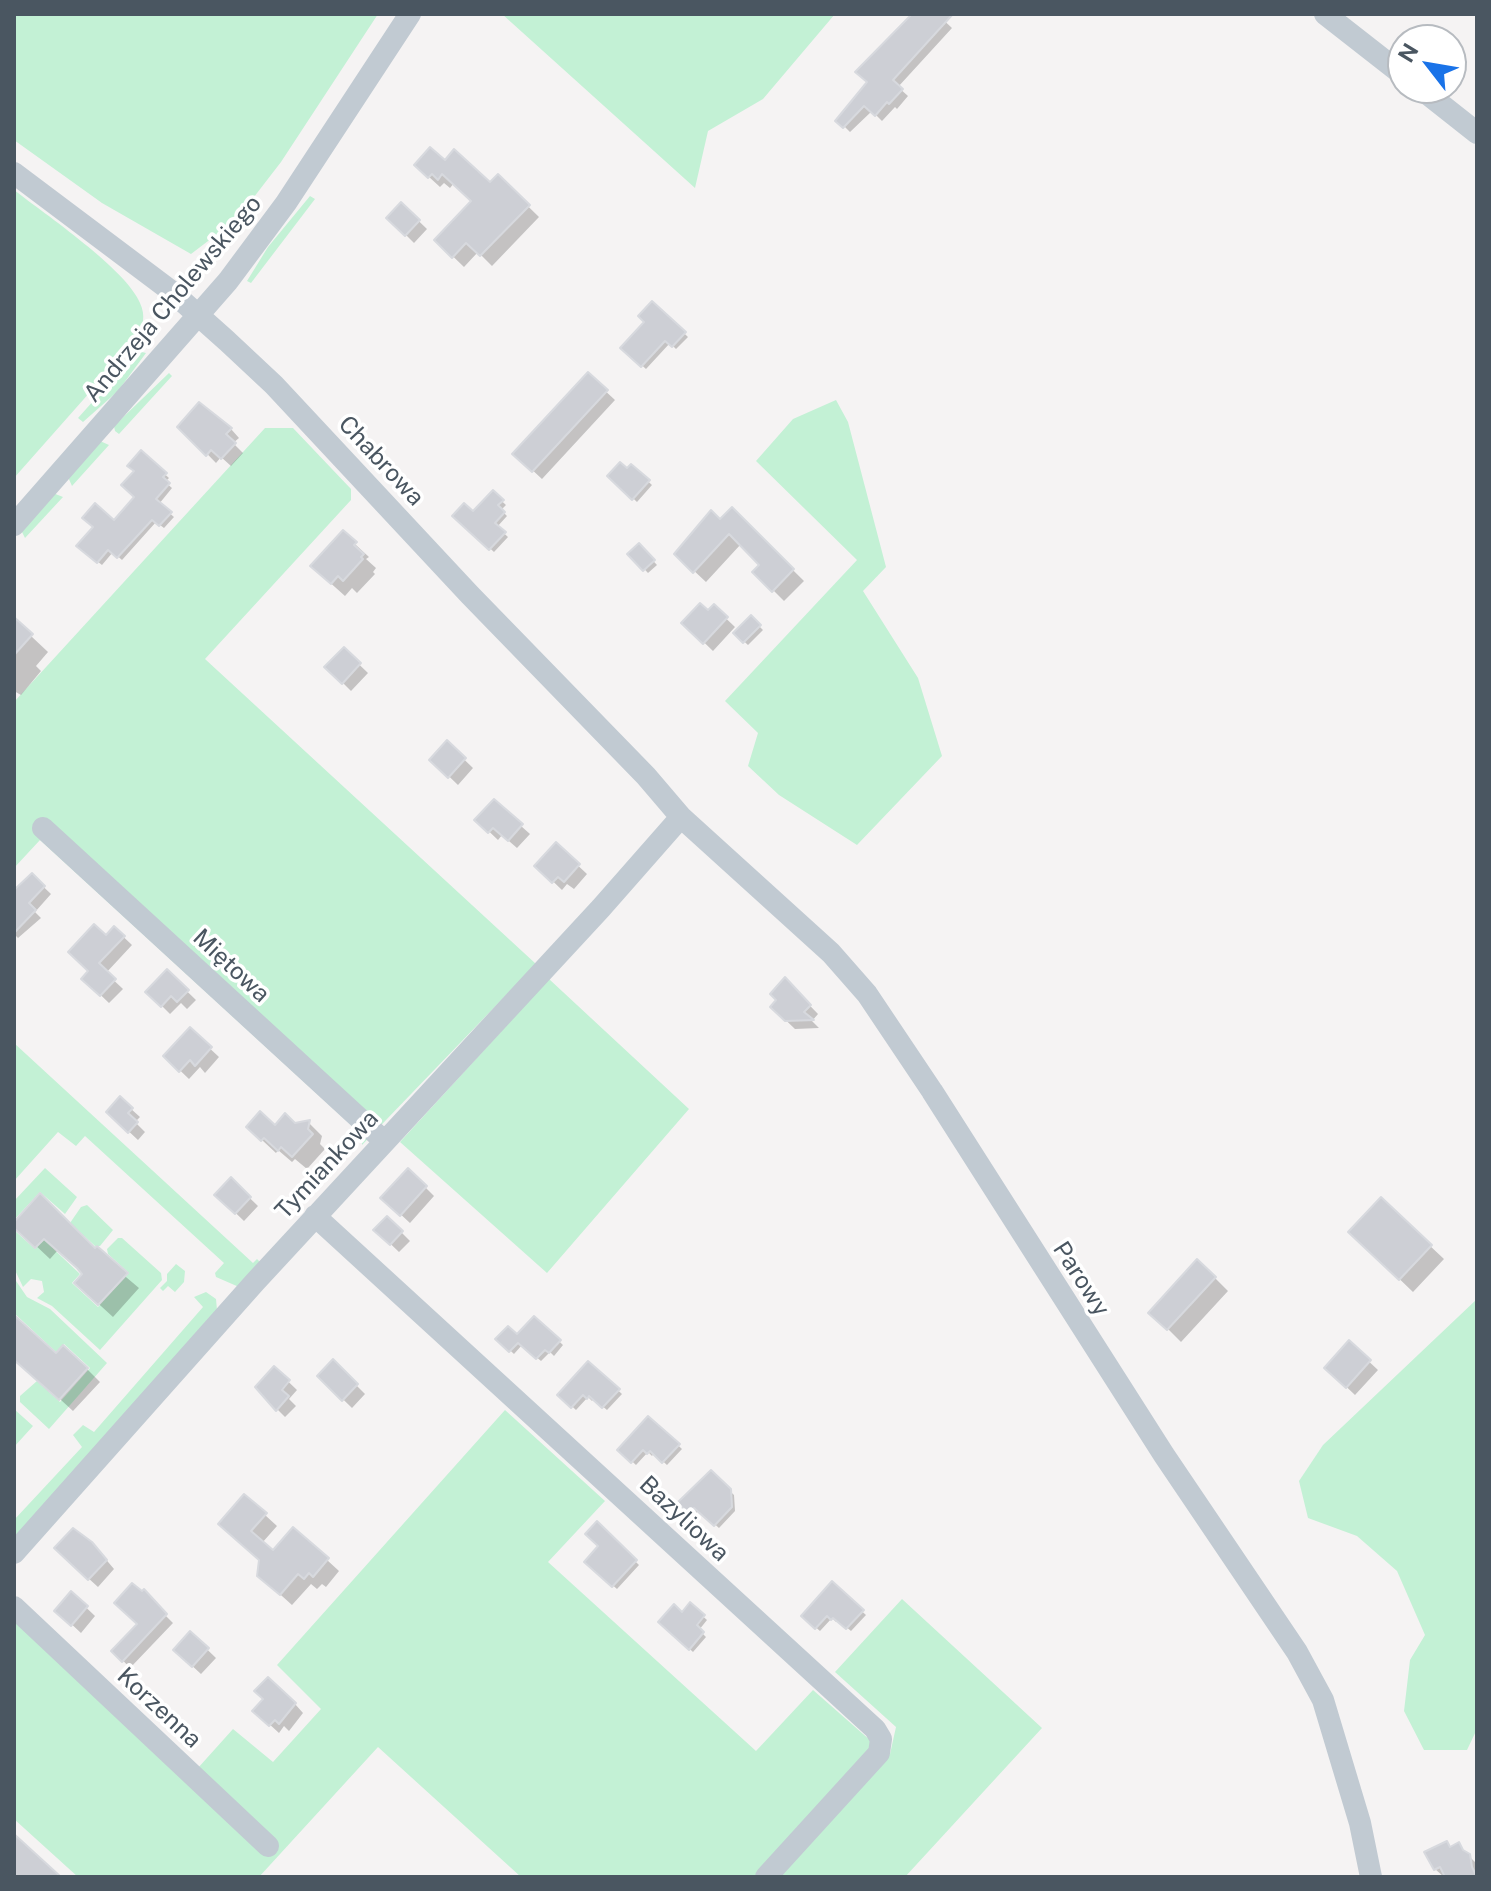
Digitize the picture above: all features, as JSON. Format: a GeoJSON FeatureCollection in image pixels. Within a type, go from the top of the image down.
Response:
{"type":"FeatureCollection","features":[{"type":"Feature","properties":{"kind":"street","name":"Andrzeja Cholewskiego"},"geometry":{"type":"LineString","coordinates":[[14,525],[228,281],[286,203],[410,14]]}},
{"type":"Feature","properties":{"kind":"street"},"geometry":{"type":"LineString","coordinates":[[1325,14],[1387,62]]}},
{"type":"Feature","properties":{"kind":"street"},"geometry":{"type":"LineString","coordinates":[[1440,104],[1477,133]]}},
{"type":"Feature","properties":{"kind":"street","name":"Chabrowa"},"geometry":{"type":"LineString","coordinates":[[14,173],[171,291],[274,385],[470,595],[646,776],[681,817]]}},
{"type":"Feature","properties":{"kind":"street","name":"Tymiankowa"},"geometry":{"type":"LineString","coordinates":[[14,1553],[315,1216],[601,908],[681,817]]}},
{"type":"Feature","properties":{"kind":"street","name":"Parowy"},"geometry":{"type":"LineString","coordinates":[[681,817],[831,953],[867,994],[1156,1442],[1297,1652],[1323,1700],[1360,1823],[1371,1877]]}},
{"type":"Feature","properties":{"kind":"street","name":"Miętowa"},"geometry":{"type":"LineString","coordinates":[[43,828],[384,1141]]}},
{"type":"Feature","properties":{"kind":"street","name":"Bazyliowa"},"geometry":{"type":"LineString","coordinates":[[315,1216],[875,1729],[881,1739],[879,1753],[766,1877]]}},
{"type":"Feature","properties":{"kind":"street","name":"Korzenna"},"geometry":{"type":"LineString","coordinates":[[14,1607],[268,1846]]}},
{"type":"Feature","properties":{"kind":"green space"},"geometry":{"type":"Polygon","coordinates":[[[14,14],[378,14],[281,162],[237,219],[191,254],[102,203],[14,140],[14,14]]]}},
{"type":"Feature","properties":{"kind":"green space"},"geometry":{"type":"Polygon","coordinates":[[[502,14],[835,14],[763,99],[708,131],[695,188],[502,14]]]}},
{"type":"Feature","properties":{"kind":"green space"},"geometry":{"type":"Polygon","coordinates":[[[14,190],[103,259],[132,290],[140,303],[143,317],[137,339],[14,478],[14,190]]]}},
{"type":"Feature","properties":{"kind":"green space"},"geometry":{"type":"Polygon","coordinates":[[[310,196],[315,199],[251,283],[247,281],[268,247],[310,196]]]}},
{"type":"Feature","properties":{"kind":"green space"},"geometry":{"type":"Polygon","coordinates":[[[138,351],[146,353],[118,391],[83,422],[78,418],[138,351]]]}},
{"type":"Feature","properties":{"kind":"green space"},"geometry":{"type":"Polygon","coordinates":[[[169,373],[172,376],[119,434],[115,431],[114,426],[169,373]]]}},
{"type":"Feature","properties":{"kind":"green space"},"geometry":{"type":"Polygon","coordinates":[[[836,400],[848,422],[886,567],[863,591],[918,678],[942,756],[857,845],[779,795],[748,766],[758,733],[725,701],[857,560],[756,461],[793,419],[836,400]]]}},
{"type":"Feature","properties":{"kind":"green space"},"geometry":{"type":"Polygon","coordinates":[[[265,428],[293,428],[351,489],[351,500],[205,659],[536,964],[362,1145],[362,1135],[40,840],[14,868],[14,702],[265,428]]]}},
{"type":"Feature","properties":{"kind":"green space"},"geometry":{"type":"Polygon","coordinates":[[[100,441],[109,445],[72,486],[68,477],[100,441]]]}},
{"type":"Feature","properties":{"kind":"green space"},"geometry":{"type":"Polygon","coordinates":[[[53,493],[63,497],[25,538],[21,530],[53,493]]]}},
{"type":"Feature","properties":{"kind":"green space"},"geometry":{"type":"Polygon","coordinates":[[[549,979],[689,1109],[547,1273],[400,1142],[549,979]]]}},
{"type":"Feature","properties":{"kind":"green space"},"geometry":{"type":"Polygon","coordinates":[[[14,1043],[253,1263],[257,1259],[261,1263],[239,1287],[216,1277],[215,1273],[224,1263],[85,1136],[76,1146],[58,1132],[14,1181],[14,1043]]]}},
{"type":"Feature","properties":{"kind":"green space"},"geometry":{"type":"Polygon","coordinates":[[[45,1168],[77,1197],[65,1214],[40,1192],[14,1220],[14,1201],[45,1168]]]}},
{"type":"Feature","properties":{"kind":"green space"},"geometry":{"type":"Polygon","coordinates":[[[87,1205],[113,1230],[100,1246],[95,1246],[70,1223],[81,1207],[87,1205]]]}},
{"type":"Feature","properties":{"kind":"green space"},"geometry":{"type":"Polygon","coordinates":[[[14,1230],[35,1249],[44,1240],[80,1274],[72,1283],[98,1307],[129,1273],[108,1254],[107,1249],[118,1238],[122,1238],[161,1273],[162,1280],[100,1350],[52,1306],[37,1298],[44,1292],[42,1281],[31,1279],[23,1287],[14,1268],[14,1230]]]}},
{"type":"Feature","properties":{"kind":"green space"},"geometry":{"type":"Polygon","coordinates":[[[176,1264],[185,1271],[184,1282],[175,1292],[168,1286],[163,1291],[160,1288],[176,1264]]]}},
{"type":"Feature","properties":{"kind":"green space"},"geometry":{"type":"Polygon","coordinates":[[[14,1278],[27,1297],[50,1309],[107,1363],[49,1429],[20,1402],[20,1396],[37,1381],[60,1402],[90,1368],[64,1344],[56,1352],[14,1313],[14,1278]]]}},
{"type":"Feature","properties":{"kind":"green space"},"geometry":{"type":"Polygon","coordinates":[[[206,1292],[216,1299],[217,1310],[14,1542],[14,1520],[82,1447],[73,1435],[83,1425],[94,1432],[203,1307],[194,1297],[206,1292]]]}},
{"type":"Feature","properties":{"kind":"green space"},"geometry":{"type":"Polygon","coordinates":[[[1477,1299],[1477,1729],[1467,1750],[1424,1750],[1404,1711],[1410,1660],[1425,1635],[1397,1571],[1357,1536],[1308,1518],[1299,1481],[1323,1445],[1477,1299]]]}},
{"type":"Feature","properties":{"kind":"green space"},"geometry":{"type":"Polygon","coordinates":[[[14,1409],[33,1426],[14,1447],[14,1409]]]}},
{"type":"Feature","properties":{"kind":"green space"},"geometry":{"type":"Polygon","coordinates":[[[505,1410],[605,1501],[548,1562],[756,1751],[813,1690],[871,1741],[869,1756],[756,1877],[521,1877],[378,1747],[259,1877],[78,1877],[14,1819],[14,1615],[189,1778],[233,1729],[273,1762],[321,1709],[277,1665],[505,1410]]]}},
{"type":"Feature","properties":{"kind":"green space"},"geometry":{"type":"Polygon","coordinates":[[[902,1599],[1042,1728],[905,1877],[776,1877],[890,1754],[896,1727],[835,1672],[902,1599]]]}},
{"type":"Feature","properties":{"kind":"building"},"geometry":{"type":"Polygon","coordinates":[[[912,14],[953,14],[893,80],[903,89],[889,104],[887,102],[875,116],[864,106],[843,128],[835,121],[867,82],[855,72],[912,14]]]}},
{"type":"Feature","properties":{"kind":"building"},"geometry":{"type":"Polygon","coordinates":[[[430,147],[445,160],[454,149],[490,182],[498,174],[530,205],[480,256],[466,243],[452,258],[434,240],[471,201],[442,174],[438,180],[432,174],[428,178],[414,165],[430,147]]]}},
{"type":"Feature","properties":{"kind":"building"},"geometry":{"type":"Polygon","coordinates":[[[401,202],[420,220],[405,236],[386,218],[401,202]]]}},
{"type":"Feature","properties":{"kind":"building"},"geometry":{"type":"Polygon","coordinates":[[[652,301],[686,332],[672,347],[665,341],[641,367],[620,348],[644,322],[638,316],[652,301]]]}},
{"type":"Feature","properties":{"kind":"building"},"geometry":{"type":"Polygon","coordinates":[[[588,372],[608,390],[532,472],[512,454],[588,372]]]}},
{"type":"Feature","properties":{"kind":"building"},"geometry":{"type":"Polygon","coordinates":[[[199,402],[232,428],[226,434],[236,443],[221,459],[211,450],[206,456],[177,427],[199,402]]]}},
{"type":"Feature","properties":{"kind":"building"},"geometry":{"type":"Polygon","coordinates":[[[141,450],[167,473],[163,477],[170,483],[156,499],[172,512],[159,526],[152,520],[117,558],[108,550],[97,563],[76,546],[93,527],[82,518],[95,503],[114,520],[134,497],[121,485],[134,471],[127,466],[141,450]]]}},
{"type":"Feature","properties":{"kind":"building"},"geometry":{"type":"Polygon","coordinates":[[[620,462],[627,468],[631,464],[650,480],[632,500],[607,476],[620,462]]]}},
{"type":"Feature","properties":{"kind":"building"},"geometry":{"type":"Polygon","coordinates":[[[493,490],[504,500],[498,505],[505,512],[495,523],[506,532],[489,550],[452,516],[464,503],[473,511],[493,490]]]}},
{"type":"Feature","properties":{"kind":"building"},"geometry":{"type":"Polygon","coordinates":[[[732,507],[794,569],[772,592],[752,572],[759,565],[729,534],[693,573],[674,554],[711,510],[720,519],[732,507]]]}},
{"type":"Feature","properties":{"kind":"building"},"geometry":{"type":"Polygon","coordinates":[[[343,530],[357,542],[354,545],[364,554],[363,559],[343,581],[338,576],[331,584],[310,566],[343,530]]]}},
{"type":"Feature","properties":{"kind":"building"},"geometry":{"type":"Polygon","coordinates":[[[639,543],[655,560],[643,571],[627,554],[639,543]]]}},
{"type":"Feature","properties":{"kind":"building"},"geometry":{"type":"Polygon","coordinates":[[[700,603],[708,610],[714,604],[728,617],[703,644],[681,623],[700,603]]]}},
{"type":"Feature","properties":{"kind":"building"},"geometry":{"type":"Polygon","coordinates":[[[751,615],[761,625],[743,643],[733,633],[751,615]]]}},
{"type":"Feature","properties":{"kind":"building"},"geometry":{"type":"Polygon","coordinates":[[[14,617],[33,634],[14,655],[14,617]]]}},
{"type":"Feature","properties":{"kind":"building"},"geometry":{"type":"Polygon","coordinates":[[[344,647],[361,663],[342,684],[324,667],[344,647]]]}},
{"type":"Feature","properties":{"kind":"building"},"geometry":{"type":"Polygon","coordinates":[[[447,740],[466,758],[448,778],[429,760],[447,740]]]}},
{"type":"Feature","properties":{"kind":"building"},"geometry":{"type":"Polygon","coordinates":[[[494,799],[523,824],[508,841],[493,828],[488,833],[474,820],[494,799]]]}},
{"type":"Feature","properties":{"kind":"building"},"geometry":{"type":"Polygon","coordinates":[[[556,842],[580,864],[564,882],[558,877],[552,883],[534,866],[556,842]]]}},
{"type":"Feature","properties":{"kind":"building"},"geometry":{"type":"Polygon","coordinates":[[[32,873],[45,886],[29,903],[36,910],[14,933],[14,890],[32,873]]]}},
{"type":"Feature","properties":{"kind":"building"},"geometry":{"type":"Polygon","coordinates":[[[94,924],[106,935],[114,926],[125,936],[99,963],[116,979],[100,996],[81,979],[88,971],[68,952],[94,924]]]}},
{"type":"Feature","properties":{"kind":"building"},"geometry":{"type":"Polygon","coordinates":[[[167,969],[189,990],[177,1002],[171,996],[161,1007],[145,992],[167,969]]]}},
{"type":"Feature","properties":{"kind":"building"},"geometry":{"type":"Polygon","coordinates":[[[785,977],[811,1005],[804,1012],[814,1020],[785,1021],[770,1007],[776,1000],[770,994],[785,977]]]}},
{"type":"Feature","properties":{"kind":"building"},"geometry":{"type":"Polygon","coordinates":[[[190,1027],[212,1047],[195,1066],[190,1060],[179,1072],[163,1056],[190,1027]]]}},
{"type":"Feature","properties":{"kind":"building"},"geometry":{"type":"Polygon","coordinates":[[[120,1096],[133,1108],[128,1113],[138,1122],[128,1133],[106,1112],[120,1096]]]}},
{"type":"Feature","properties":{"kind":"building"},"geometry":{"type":"Polygon","coordinates":[[[260,1111],[275,1125],[285,1113],[295,1123],[310,1120],[308,1129],[313,1134],[292,1157],[281,1147],[278,1151],[246,1127],[260,1111]]]}},
{"type":"Feature","properties":{"kind":"building"},"geometry":{"type":"Polygon","coordinates":[[[408,1168],[427,1186],[400,1216],[380,1198],[408,1168]]]}},
{"type":"Feature","properties":{"kind":"building"},"geometry":{"type":"Polygon","coordinates":[[[231,1177],[251,1197],[235,1214],[214,1195],[231,1177]]]}},
{"type":"Feature","properties":{"kind":"building"},"geometry":{"type":"Polygon","coordinates":[[[40,1193],[95,1248],[97,1246],[128,1273],[98,1305],[74,1283],[82,1274],[77,1268],[44,1239],[35,1248],[14,1228],[14,1222],[40,1193]]]}},
{"type":"Feature","properties":{"kind":"building"},"geometry":{"type":"Polygon","coordinates":[[[1381,1197],[1432,1245],[1399,1280],[1348,1232],[1381,1197]]]}},
{"type":"Feature","properties":{"kind":"building"},"geometry":{"type":"Polygon","coordinates":[[[387,1216],[403,1231],[390,1245],[373,1230],[387,1216]]]}},
{"type":"Feature","properties":{"kind":"building"},"geometry":{"type":"Polygon","coordinates":[[[1197,1259],[1216,1277],[1167,1330],[1148,1313],[1197,1259]]]}},
{"type":"Feature","properties":{"kind":"building"},"geometry":{"type":"Polygon","coordinates":[[[14,1315],[56,1353],[63,1345],[88,1368],[59,1400],[14,1360],[14,1315]]]}},
{"type":"Feature","properties":{"kind":"building"},"geometry":{"type":"Polygon","coordinates":[[[534,1316],[561,1340],[549,1353],[545,1350],[536,1359],[518,1343],[509,1352],[495,1339],[508,1326],[517,1334],[534,1316]]]}},
{"type":"Feature","properties":{"kind":"building"},"geometry":{"type":"Polygon","coordinates":[[[1349,1340],[1371,1360],[1346,1388],[1324,1368],[1349,1340]]]}},
{"type":"Feature","properties":{"kind":"building"},"geometry":{"type":"Polygon","coordinates":[[[333,1359],[358,1384],[342,1401],[317,1376],[333,1359]]]}},
{"type":"Feature","properties":{"kind":"building"},"geometry":{"type":"Polygon","coordinates":[[[588,1361],[620,1389],[602,1408],[589,1396],[587,1399],[583,1395],[571,1408],[557,1395],[588,1361]]]}},
{"type":"Feature","properties":{"kind":"building"},"geometry":{"type":"Polygon","coordinates":[[[274,1366],[290,1380],[282,1390],[289,1396],[276,1411],[255,1387],[274,1366]]]}},
{"type":"Feature","properties":{"kind":"building"},"geometry":{"type":"Polygon","coordinates":[[[648,1416],[680,1444],[662,1463],[650,1451],[647,1454],[643,1450],[631,1463],[617,1450],[648,1416]]]}},
{"type":"Feature","properties":{"kind":"building"},"geometry":{"type":"Polygon","coordinates":[[[711,1470],[731,1489],[732,1507],[714,1526],[694,1508],[689,1513],[677,1503],[711,1470]]]}},
{"type":"Feature","properties":{"kind":"building"},"geometry":{"type":"Polygon","coordinates":[[[244,1494],[267,1513],[251,1531],[273,1550],[293,1527],[329,1558],[313,1577],[309,1573],[304,1579],[298,1574],[280,1595],[257,1576],[259,1560],[218,1524],[244,1494]]]}},
{"type":"Feature","properties":{"kind":"building"},"geometry":{"type":"Polygon","coordinates":[[[597,1521],[637,1560],[612,1587],[584,1562],[598,1546],[585,1534],[597,1521]]]}},
{"type":"Feature","properties":{"kind":"building"},"geometry":{"type":"Polygon","coordinates":[[[73,1528],[92,1542],[107,1560],[88,1580],[54,1548],[73,1528]]]}},
{"type":"Feature","properties":{"kind":"building"},"geometry":{"type":"Polygon","coordinates":[[[832,1581],[864,1610],[846,1629],[827,1616],[815,1629],[801,1616],[832,1581]]]}},
{"type":"Feature","properties":{"kind":"building"},"geometry":{"type":"Polygon","coordinates":[[[132,1583],[142,1591],[144,1589],[167,1614],[122,1662],[111,1651],[137,1624],[114,1603],[132,1583]]]}},
{"type":"Feature","properties":{"kind":"building"},"geometry":{"type":"Polygon","coordinates":[[[71,1591],[88,1606],[71,1626],[54,1611],[71,1591]]]}},
{"type":"Feature","properties":{"kind":"building"},"geometry":{"type":"Polygon","coordinates":[[[690,1602],[705,1615],[697,1625],[704,1632],[689,1650],[658,1622],[674,1604],[682,1612],[690,1602]]]}},
{"type":"Feature","properties":{"kind":"building"},"geometry":{"type":"Polygon","coordinates":[[[190,1631],[209,1648],[192,1667],[173,1650],[190,1631]]]}},
{"type":"Feature","properties":{"kind":"building"},"geometry":{"type":"Polygon","coordinates":[[[268,1677],[296,1703],[279,1724],[275,1720],[269,1726],[252,1711],[263,1699],[254,1691],[268,1677]]]}},
{"type":"Feature","properties":{"kind":"building"},"geometry":{"type":"Polygon","coordinates":[[[14,1834],[61,1877],[14,1877],[14,1834]]]}},
{"type":"Feature","properties":{"kind":"building"},"geometry":{"type":"Polygon","coordinates":[[[1447,1841],[1450,1847],[1459,1842],[1463,1850],[1470,1854],[1477,1877],[1445,1877],[1440,1867],[1434,1870],[1424,1852],[1447,1841]]]}}]}
